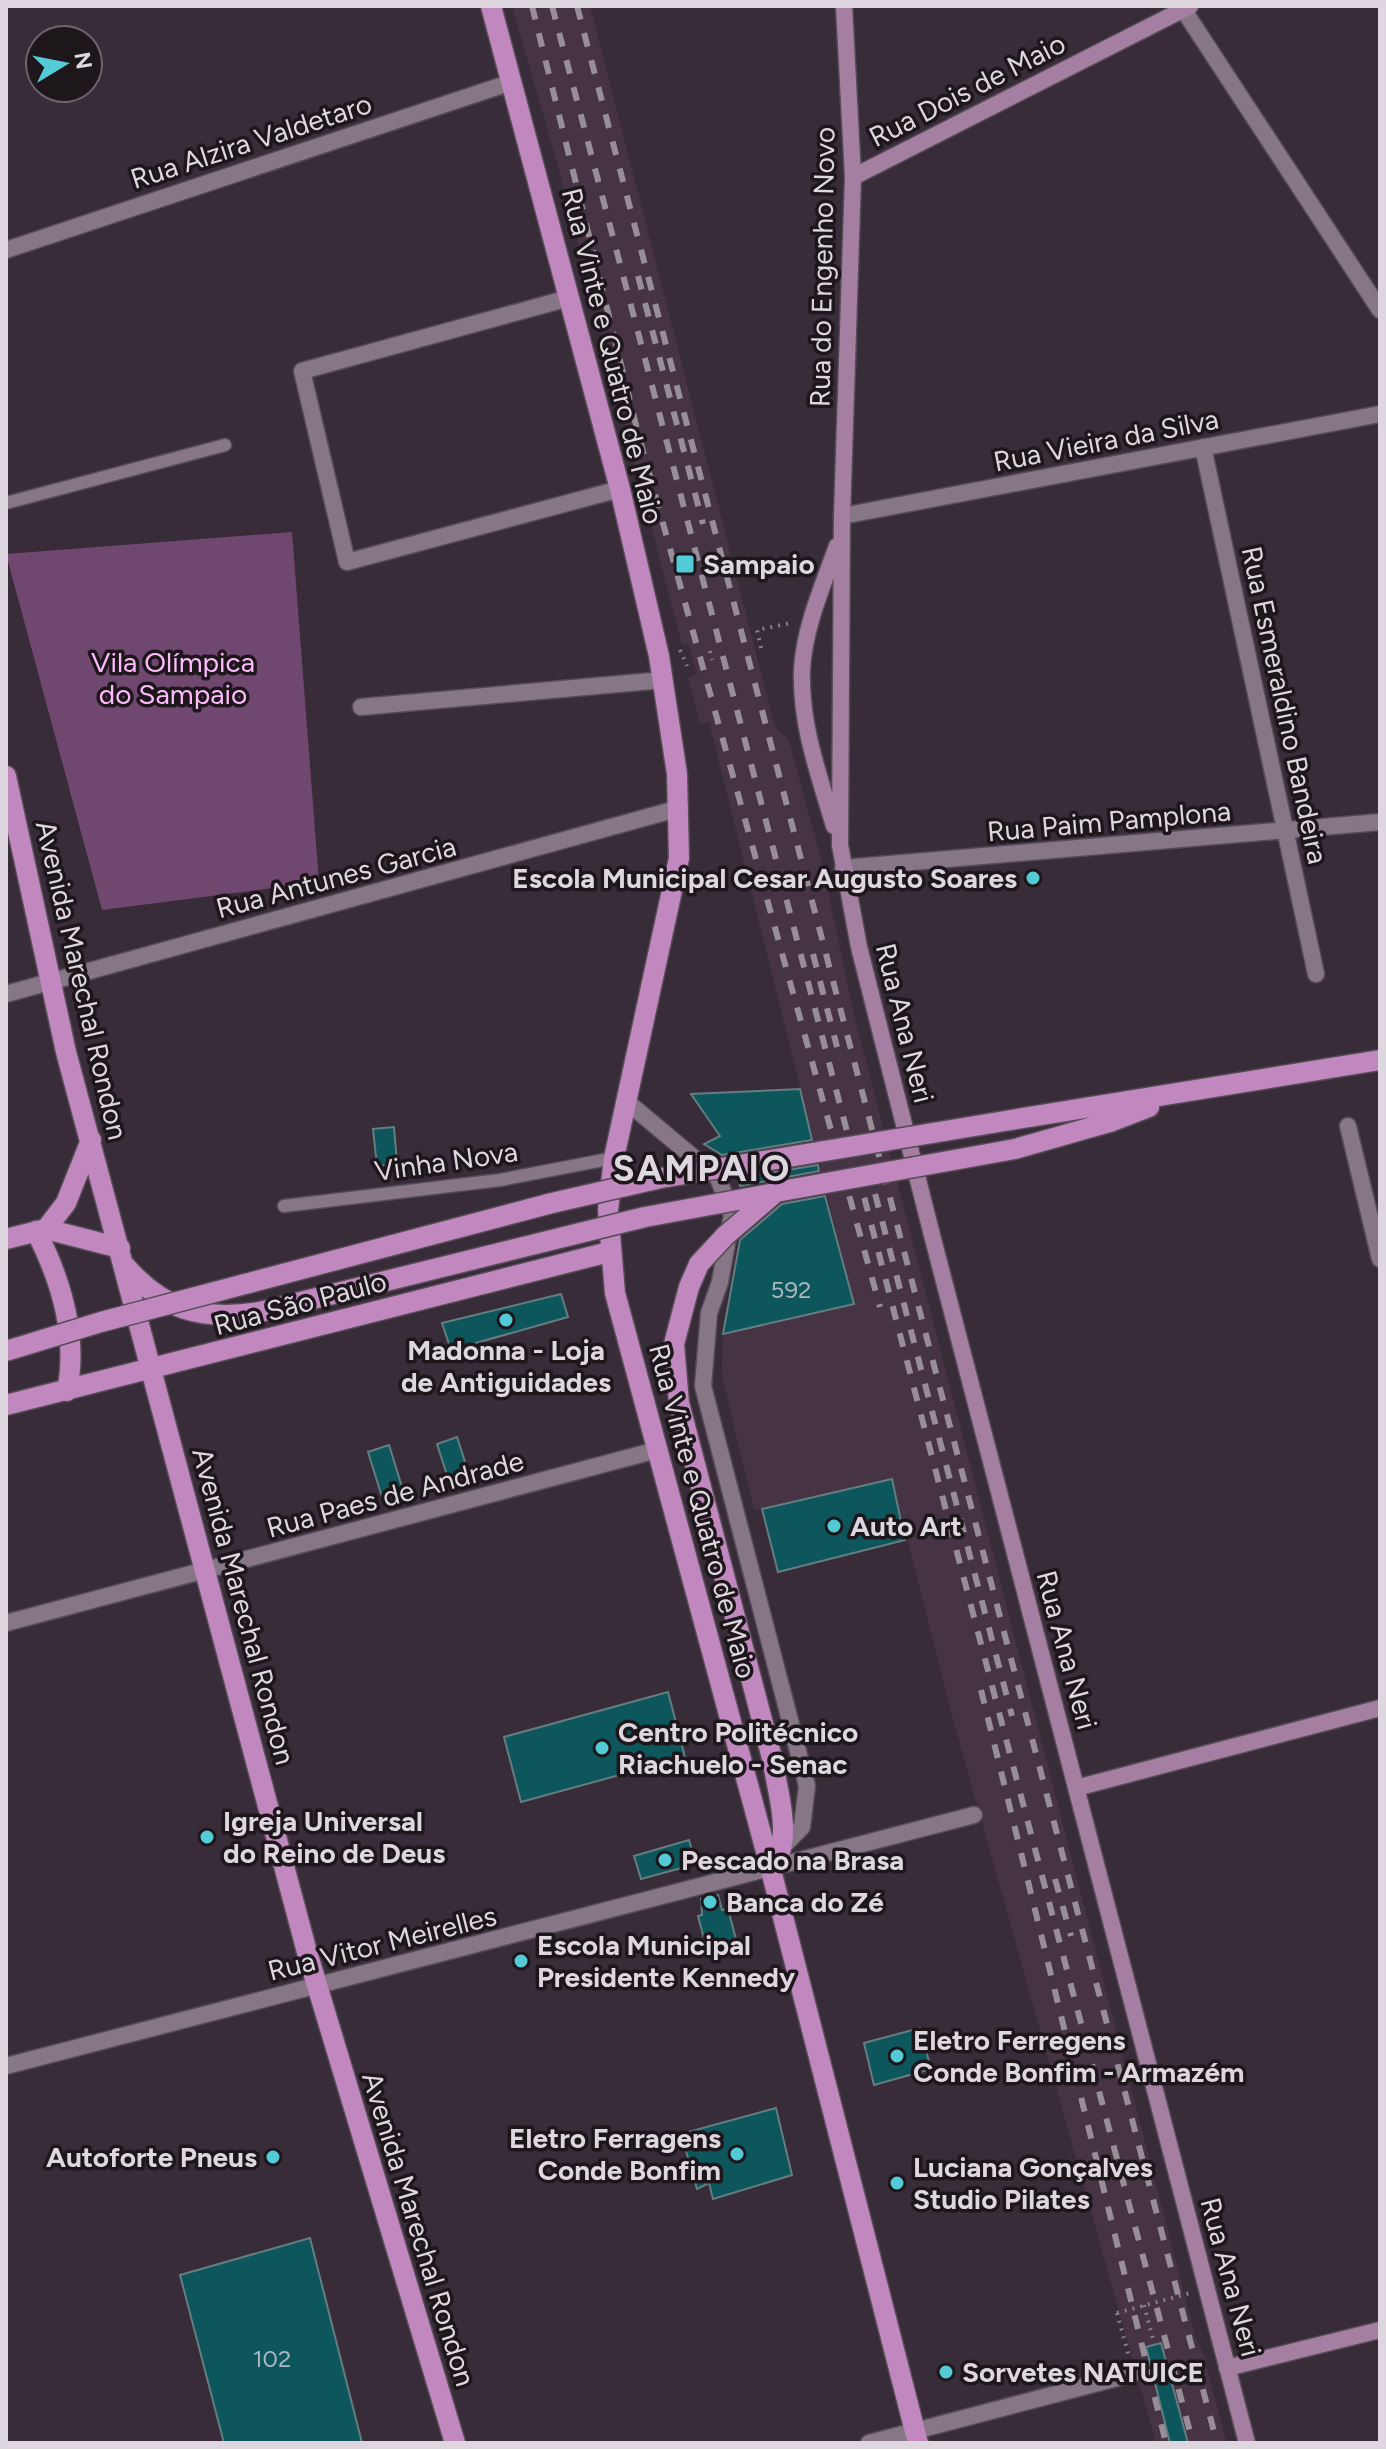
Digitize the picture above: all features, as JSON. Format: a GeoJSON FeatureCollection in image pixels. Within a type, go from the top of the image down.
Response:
{"type":"FeatureCollection","features":[{"type":"Feature","properties":{"kind":"main road","name":"Rua Vinte e Quatro de Maio"},"geometry":{"type":"LineString","coordinates":[[491,6],[620,489],[663,680],[680,808],[679,858],[614,1158],[608,1210],[609,1252],[615,1293],[771,1870],[916,2436]]}},
{"type":"Feature","properties":{"kind":"main road","name":"Rua do Engenho Novo"},"geometry":{"type":"LineString","coordinates":[[843,868],[840,845],[842,523],[853,177],[844,6]]}},
{"type":"Feature","properties":{"kind":"main road","name":"Rua Dois de Maio"},"geometry":{"type":"LineString","coordinates":[[853,177],[1185,7]]}},
{"type":"Feature","properties":{"kind":"main road","name":"Rua do Engenho Novo"},"geometry":{"type":"LineString","coordinates":[[840,845],[807,734],[802,668],[812,619],[842,523]]}},
{"type":"Feature","properties":{"kind":"main road","name":"Avenida Marechal Rondon"},"geometry":{"type":"LineString","coordinates":[[6,776],[51,982],[151,1371],[317,1987],[455,2443]]}},
{"type":"Feature","properties":{"kind":"main road","name":"Rua Ana Neri"},"geometry":{"type":"LineString","coordinates":[[843,868],[859,947],[929,1224],[1247,2443]]}},
{"type":"Feature","properties":{"kind":"main road"},"geometry":{"type":"LineString","coordinates":[[6,1351],[101,1322],[552,1203],[676,1176],[1380,1060]]}},
{"type":"Feature","properties":{"kind":"main road"},"geometry":{"type":"LineString","coordinates":[[6,1239],[41,1230],[121,1255],[142,1285],[181,1309],[224,1317],[260,1312],[645,1217],[1015,1149],[1110,1122],[1186,1092]]}},
{"type":"Feature","properties":{"kind":"main road"},"geometry":{"type":"LineString","coordinates":[[41,1230],[66,1203],[91,1140]]}},
{"type":"Feature","properties":{"kind":"main road"},"geometry":{"type":"LineString","coordinates":[[771,1870],[783,1846],[773,1762],[679,1403],[674,1344],[679,1314],[699,1264],[742,1219],[776,1192]]}},
{"type":"Feature","properties":{"kind":"main road"},"geometry":{"type":"LineString","coordinates":[[41,1230],[67,1323],[71,1350],[67,1391]]}},
{"type":"Feature","properties":{"kind":"main road","name":"Rua São Paulo"},"geometry":{"type":"LineString","coordinates":[[6,1405],[151,1371],[609,1252]]}},
{"type":"Feature","properties":{"kind":"main road"},"geometry":{"type":"LineString","coordinates":[[1076,1788],[1380,1708]]}},
{"type":"Feature","properties":{"kind":"main road"},"geometry":{"type":"LineString","coordinates":[[1227,2368],[1380,2330]]}},
{"type":"Feature","properties":{"kind":"street"},"geometry":{"type":"LineString","coordinates":[[1185,7],[1380,310]]}},
{"type":"Feature","properties":{"kind":"street","name":"Rua Alzira Valdetaro"},"geometry":{"type":"LineString","coordinates":[[6,250],[512,82]]}},
{"type":"Feature","properties":{"kind":"street"},"geometry":{"type":"LineString","coordinates":[[569,298],[302,371],[347,562],[620,489]]}},
{"type":"Feature","properties":{"kind":"street","name":"Rua Vieira da Silva"},"geometry":{"type":"LineString","coordinates":[[842,523],[1203,447],[1380,414]]}},
{"type":"Feature","properties":{"kind":"street","name":"Rua Esmeraldino Bandeira"},"geometry":{"type":"LineString","coordinates":[[1203,447],[1316,974]]}},
{"type":"Feature","properties":{"kind":"street"},"geometry":{"type":"LineString","coordinates":[[361,707],[663,680]]}},
{"type":"Feature","properties":{"kind":"street","name":"Rua Antunes Garcia"},"geometry":{"type":"LineString","coordinates":[[6,994],[680,808]]}},
{"type":"Feature","properties":{"kind":"street","name":"Rua Paim Pamplona"},"geometry":{"type":"LineString","coordinates":[[843,868],[1380,822]]}},
{"type":"Feature","properties":{"kind":"street","name":"Rua Vinte e Quatro de Maio"},"geometry":{"type":"LineString","coordinates":[[626,1101],[718,1178],[732,1215],[720,1282],[709,1313],[703,1386],[807,1786],[802,1827],[783,1846]]}},
{"type":"Feature","properties":{"kind":"street"},"geometry":{"type":"LineString","coordinates":[[1348,1126],[1380,1259]]}},
{"type":"Feature","properties":{"kind":"street","name":"Rua Paes de Andrade"},"geometry":{"type":"LineString","coordinates":[[6,1623],[657,1450]]}},
{"type":"Feature","properties":{"kind":"street","name":"Rua Vitor Meirelles"},"geometry":{"type":"LineString","coordinates":[[6,2066],[974,1815]]}},
{"type":"Feature","properties":{"kind":"street"},"geometry":{"type":"LineString","coordinates":[[869,2443],[916,2436],[1131,2366]]}},
{"type":"Feature","properties":{"kind":"lane"},"geometry":{"type":"LineString","coordinates":[[6,503],[225,445]]}},
{"type":"Feature","properties":{"kind":"lane","name":"Vinha Nova"},"geometry":{"type":"LineString","coordinates":[[284,1206],[500,1180],[614,1158]]}},
{"type":"Feature","properties":{"kind":"path"},"geometry":{"type":"LineString","coordinates":[[761,648],[757,630],[812,619]]}},
{"type":"Feature","properties":{"kind":"path"},"geometry":{"type":"LineString","coordinates":[[680,650],[687,666]]}},
{"type":"Feature","properties":{"kind":"path"},"geometry":{"type":"LineString","coordinates":[[710,651],[712,660]]}},
{"type":"Feature","properties":{"kind":"path"},"geometry":{"type":"LineString","coordinates":[[1131,2366],[1117,2313],[1190,2293]]}},
{"type":"Feature","properties":{"kind":"path"},"geometry":{"type":"LineString","coordinates":[[1144,2305],[1153,2339]]}},
{"type":"Feature","properties":{"kind":"shaded area"},"geometry":{"type":"Polygon","coordinates":[[[512,6],[590,6],[775,727],[789,740],[822,863],[854,1015],[1196,2340],[1201,2347],[1227,2443],[1156,2443],[952,1716],[892,1479],[754,1510],[722,1376],[723,1334],[854,1303],[709,722],[700,724],[688,677],[697,673],[688,644],[682,645],[558,166],[512,6]]]}},
{"type":"Feature","properties":{"kind":"green space","name":"Vila Olímpica do Sampaio"},"geometry":{"type":"Polygon","coordinates":[[[292,532],[319,882],[102,910],[6,554],[292,532]]]}},
{"type":"Feature","properties":{"kind":"building"},"geometry":{"type":"Polygon","coordinates":[[[800,1089],[812,1140],[722,1155],[704,1144],[720,1136],[691,1094],[800,1089]]]}},
{"type":"Feature","properties":{"kind":"building"},"geometry":{"type":"Polygon","coordinates":[[[394,1127],[397,1164],[377,1166],[373,1129],[394,1127]]]}},
{"type":"Feature","properties":{"kind":"building"},"geometry":{"type":"Polygon","coordinates":[[[818,1165],[819,1171],[740,1186],[739,1178],[818,1165]]]}},
{"type":"Feature","properties":{"kind":"building"},"geometry":{"type":"Polygon","coordinates":[[[825,1196],[854,1304],[723,1334],[740,1240],[782,1204],[825,1196]]]}},
{"type":"Feature","properties":{"kind":"building","name":"Madonna - Loja de Antiguidades"},"geometry":{"type":"Polygon","coordinates":[[[561,1294],[568,1317],[451,1350],[442,1323],[561,1294]]]}},
{"type":"Feature","properties":{"kind":"building"},"geometry":{"type":"Polygon","coordinates":[[[457,1437],[468,1471],[448,1478],[437,1444],[457,1437]]]}},
{"type":"Feature","properties":{"kind":"building"},"geometry":{"type":"Polygon","coordinates":[[[389,1445],[403,1490],[382,1497],[368,1452],[389,1445]]]}},
{"type":"Feature","properties":{"kind":"building","name":"Auto Art"},"geometry":{"type":"Polygon","coordinates":[[[892,1479],[905,1540],[778,1572],[762,1509],[892,1479]]]}},
{"type":"Feature","properties":{"kind":"building","name":"Centro Politécnico Riachuelo - Senac"},"geometry":{"type":"Polygon","coordinates":[[[668,1692],[685,1757],[521,1802],[504,1737],[668,1692]]]}},
{"type":"Feature","properties":{"kind":"building","name":"Pescado na Brasa"},"geometry":{"type":"Polygon","coordinates":[[[689,1840],[696,1864],[641,1879],[634,1856],[689,1840]]]}},
{"type":"Feature","properties":{"kind":"building"},"geometry":{"type":"Polygon","coordinates":[[[718,1895],[722,1910],[728,1909],[737,1943],[707,1950],[698,1916],[702,1915],[701,1899],[718,1895]]]}},
{"type":"Feature","properties":{"kind":"building","name":"Eletro Ferregens Conde Bonfim - Armazém"},"geometry":{"type":"Polygon","coordinates":[[[920,2028],[931,2069],[874,2085],[864,2043],[920,2028]]]}},
{"type":"Feature","properties":{"kind":"building","name":"Eletro Ferragens Conde Bonfim"},"geometry":{"type":"Polygon","coordinates":[[[776,2108],[792,2175],[713,2199],[709,2183],[697,2189],[681,2134],[776,2108]]]}},
{"type":"Feature","properties":{"kind":"building"},"geometry":{"type":"Polygon","coordinates":[[[310,2238],[362,2443],[224,2443],[180,2275],[310,2238]]]}},
{"type":"Feature","properties":{"kind":"building"},"geometry":{"type":"Polygon","coordinates":[[[1161,2343],[1188,2443],[1170,2443],[1146,2347],[1161,2343]]]}},
{"type":"Feature","properties":{"kind":"railway"},"geometry":{"type":"LineString","coordinates":[[532,6],[638,433],[880,1307]]}},
{"type":"Feature","properties":{"kind":"railway"},"geometry":{"type":"LineString","coordinates":[[552,6],[1193,2443]]}},
{"type":"Feature","properties":{"kind":"railway"},"geometry":{"type":"LineString","coordinates":[[577,6],[1217,2443]]}},
{"type":"Feature","properties":{"kind":"railway"},"geometry":{"type":"LineString","coordinates":[[638,276],[703,524]]}},
{"type":"Feature","properties":{"kind":"railway"},"geometry":{"type":"LineString","coordinates":[[813,954],[837,1047]]}},
{"type":"Feature","properties":{"kind":"railway"},"geometry":{"type":"LineString","coordinates":[[868,1167],[1012,1716]]}},
{"type":"Feature","properties":{"kind":"railway"},"geometry":{"type":"LineString","coordinates":[[981,1690],[1166,2443]]}},
{"type":"Feature","properties":{"kind":"railway"},"geometry":{"type":"LineString","coordinates":[[1055,1879],[1071,1936]]}},
{"type":"Feature","properties":{"kind":"place","name":"Sampaio"},"geometry":{"type":"Point","coordinates":[685,564]}},
{"type":"Feature","properties":{"kind":"place","name":"Escola Municipal Cesar Augusto Soares"},"geometry":{"type":"Point","coordinates":[1033,878]}},
{"type":"Feature","properties":{"kind":"place","name":"Madonna - Loja de Antiguidades"},"geometry":{"type":"Point","coordinates":[506,1320]}},
{"type":"Feature","properties":{"kind":"place","name":"Auto Art"},"geometry":{"type":"Point","coordinates":[834,1526]}},
{"type":"Feature","properties":{"kind":"place","name":"Centro Politécnico Riachuelo - Senac"},"geometry":{"type":"Point","coordinates":[602,1748]}},
{"type":"Feature","properties":{"kind":"place","name":"Igreja Universal do Reino de Deus"},"geometry":{"type":"Point","coordinates":[207,1837]}},
{"type":"Feature","properties":{"kind":"place","name":"Pescado na Brasa"},"geometry":{"type":"Point","coordinates":[665,1860]}},
{"type":"Feature","properties":{"kind":"place","name":"Banca do Zé"},"geometry":{"type":"Point","coordinates":[710,1902]}},
{"type":"Feature","properties":{"kind":"place","name":"Escola Municipal Presidente Kennedy"},"geometry":{"type":"Point","coordinates":[521,1961]}},
{"type":"Feature","properties":{"kind":"place","name":"Eletro Ferregens Conde Bonfim - Armazém"},"geometry":{"type":"Point","coordinates":[897,2056]}},
{"type":"Feature","properties":{"kind":"place","name":"Eletro Ferragens Conde Bonfim"},"geometry":{"type":"Point","coordinates":[737,2154]}},
{"type":"Feature","properties":{"kind":"place","name":"Autoforte Pneus"},"geometry":{"type":"Point","coordinates":[273,2157]}},
{"type":"Feature","properties":{"kind":"place","name":"Luciana Gonçalves Studio Pilates"},"geometry":{"type":"Point","coordinates":[897,2183]}},
{"type":"Feature","properties":{"kind":"place","name":"Sorvetes NATUICE"},"geometry":{"type":"Point","coordinates":[946,2372]}},
{"type":"Feature","properties":{"kind":"district","name":"SAMPAIO"},"geometry":{"type":"Point","coordinates":[702,1168]}}]}
